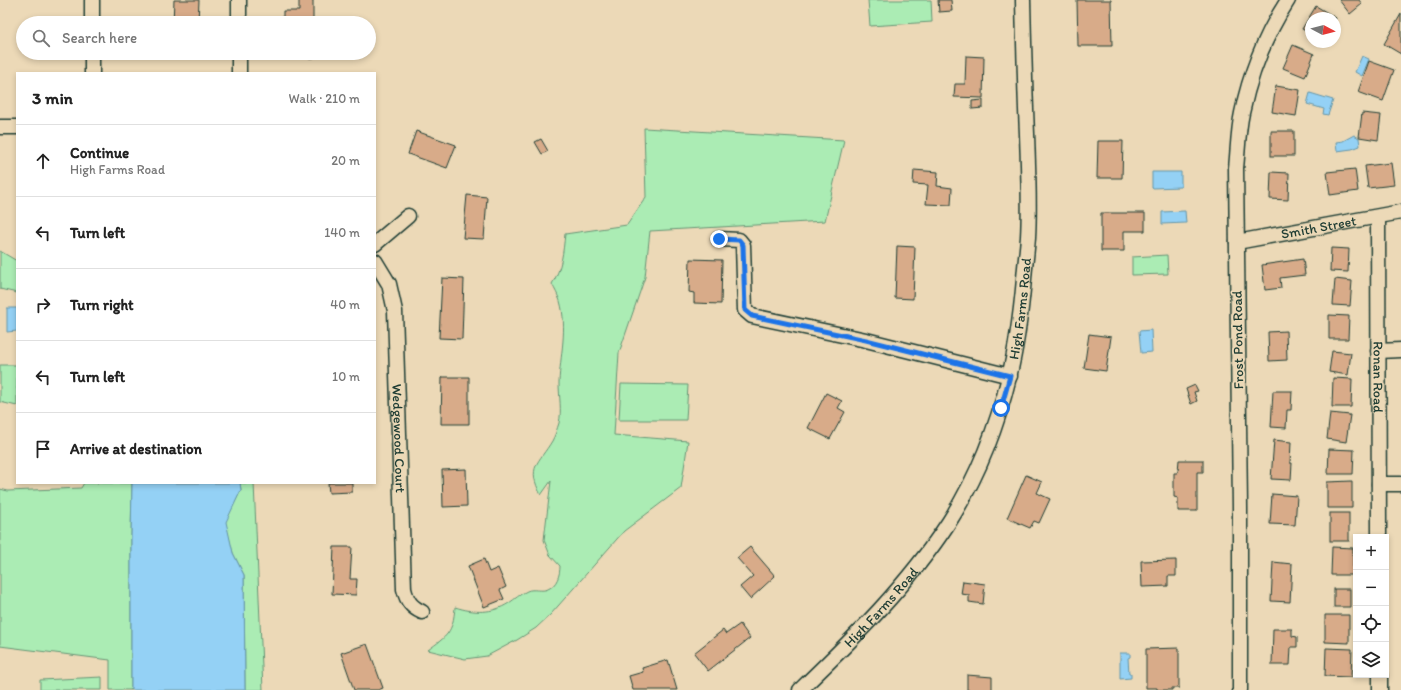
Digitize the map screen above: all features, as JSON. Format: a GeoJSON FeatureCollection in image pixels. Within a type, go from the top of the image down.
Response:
{"type":"FeatureCollection","features":[{"type":"Feature","properties":{"kind":"street"},"geometry":{"type":"LineString","coordinates":[[92,0],[92,16]]}},
{"type":"Feature","properties":{"kind":"street"},"geometry":{"type":"LineString","coordinates":[[239,0],[239,16]]}},
{"type":"Feature","properties":{"kind":"street","name":"High Farms Road"},"geometry":{"type":"LineString","coordinates":[[800,690],[850,642],[891,599],[927,553],[965,494],[986,448],[1001,408],[1010,376],[1020,316],[1028,238],[1023,0]]}},
{"type":"Feature","properties":{"kind":"street","name":"Frost Pond Road"},"geometry":{"type":"LineString","coordinates":[[1240,690],[1240,508],[1236,168],[1242,114],[1256,65],[1276,19],[1288,0]]}},
{"type":"Feature","properties":{"kind":"street"},"geometry":{"type":"LineString","coordinates":[[92,60],[92,72]]}},
{"type":"Feature","properties":{"kind":"street"},"geometry":{"type":"LineString","coordinates":[[239,60],[239,72]]}},
{"type":"Feature","properties":{"kind":"street"},"geometry":{"type":"LineString","coordinates":[[0,128],[16,127]]}},
{"type":"Feature","properties":{"kind":"street","name":"Smith Street"},"geometry":{"type":"LineString","coordinates":[[1237,242],[1401,212]]}},
{"type":"Feature","properties":{"kind":"street"},"geometry":{"type":"LineString","coordinates":[[376,243],[408,216]]}},
{"type":"Feature","properties":{"kind":"street","name":"Ronan Road"},"geometry":{"type":"LineString","coordinates":[[1378,217],[1379,534]]}},
{"type":"Feature","properties":{"kind":"street"},"geometry":{"type":"LineString","coordinates":[[719,239],[739,240],[743,245],[745,310],[752,316],[866,340],[1010,376]]}},
{"type":"Feature","properties":{"kind":"street","name":"Wedgewood Court"},"geometry":{"type":"LineString","coordinates":[[376,263],[389,284],[396,311],[404,589],[410,604],[415,609],[422,612]]}},
{"type":"Feature","properties":{"kind":"street"},"geometry":{"type":"LineString","coordinates":[[1378,351],[1401,350]]}},
{"type":"Feature","properties":{"kind":"street"},"geometry":{"type":"LineString","coordinates":[[1379,484],[1401,484]]}},
{"type":"Feature","properties":{"kind":"street"},"geometry":{"type":"LineString","coordinates":[[1380,678],[1380,690]]}},
{"type":"Feature","properties":{"kind":"green space"},"geometry":{"type":"Polygon","coordinates":[[[868,0],[931,0],[932,22],[870,26],[868,0]]]}},
{"type":"Feature","properties":{"kind":"green space"},"geometry":{"type":"Polygon","coordinates":[[[644,128],[844,140],[825,221],[650,231],[645,277],[619,353],[614,435],[688,441],[681,488],[624,531],[551,614],[536,628],[487,656],[465,659],[428,650],[448,633],[453,623],[455,607],[476,611],[489,611],[503,607],[527,591],[548,589],[554,585],[557,579],[560,566],[550,555],[544,540],[551,481],[541,495],[537,486],[534,471],[539,460],[553,439],[560,418],[559,383],[563,342],[563,322],[560,301],[552,284],[560,266],[565,234],[627,225],[646,197],[644,128]]]}},
{"type":"Feature","properties":{"kind":"green space"},"geometry":{"type":"Polygon","coordinates":[[[0,251],[16,260],[16,293],[0,289],[0,251]]]}},
{"type":"Feature","properties":{"kind":"green space"},"geometry":{"type":"Polygon","coordinates":[[[1167,255],[1168,274],[1132,275],[1132,257],[1167,255]]]}},
{"type":"Feature","properties":{"kind":"green space"},"geometry":{"type":"Polygon","coordinates":[[[0,365],[16,365],[16,406],[0,402],[0,365]]]}},
{"type":"Feature","properties":{"kind":"green space"},"geometry":{"type":"Polygon","coordinates":[[[621,384],[688,385],[686,420],[619,420],[621,384]]]}},
{"type":"Feature","properties":{"kind":"green space"},"geometry":{"type":"Polygon","coordinates":[[[83,484],[132,484],[131,690],[110,690],[110,660],[0,646],[0,489],[8,491],[81,488],[83,484]]]}},
{"type":"Feature","properties":{"kind":"green space"},"geometry":{"type":"Polygon","coordinates":[[[240,484],[254,484],[263,690],[245,690],[244,575],[233,553],[225,522],[241,490],[240,484]]]}},
{"type":"Feature","properties":{"kind":"green space"},"geometry":{"type":"Polygon","coordinates":[[[102,677],[102,690],[40,690],[40,680],[102,677]]]}},
{"type":"Feature","properties":{"kind":"water"},"geometry":{"type":"Polygon","coordinates":[[[1362,56],[1369,59],[1362,76],[1355,72],[1362,56]]]}},
{"type":"Feature","properties":{"kind":"water"},"geometry":{"type":"Polygon","coordinates":[[[1310,93],[1333,100],[1328,115],[1323,114],[1324,109],[1307,104],[1310,93]]]}},
{"type":"Feature","properties":{"kind":"water"},"geometry":{"type":"Polygon","coordinates":[[[1354,135],[1359,138],[1360,146],[1352,149],[1337,151],[1336,142],[1343,141],[1354,135]]]}},
{"type":"Feature","properties":{"kind":"water"},"geometry":{"type":"Polygon","coordinates":[[[1152,172],[1181,172],[1181,187],[1152,188],[1152,172]]]}},
{"type":"Feature","properties":{"kind":"water"},"geometry":{"type":"Polygon","coordinates":[[[1185,211],[1186,223],[1162,224],[1162,212],[1185,211]]]}},
{"type":"Feature","properties":{"kind":"water"},"geometry":{"type":"Polygon","coordinates":[[[7,308],[16,308],[16,331],[7,332],[7,308]]]}},
{"type":"Feature","properties":{"kind":"water"},"geometry":{"type":"Polygon","coordinates":[[[1151,330],[1152,352],[1141,353],[1139,331],[1151,330]]]}},
{"type":"Feature","properties":{"kind":"water"},"geometry":{"type":"Polygon","coordinates":[[[132,484],[240,484],[241,490],[226,522],[233,553],[244,575],[245,690],[131,690],[132,484]]]}},
{"type":"Feature","properties":{"kind":"water"},"geometry":{"type":"Polygon","coordinates":[[[1120,653],[1130,653],[1130,657],[1128,658],[1129,674],[1131,674],[1131,678],[1120,679],[1120,653]]]}},
{"type":"Feature","properties":{"kind":"building"},"geometry":{"type":"Polygon","coordinates":[[[174,0],[199,0],[198,16],[173,16],[174,0]]]}},
{"type":"Feature","properties":{"kind":"building"},"geometry":{"type":"Polygon","coordinates":[[[299,0],[313,0],[313,16],[283,16],[283,11],[299,11],[299,0]]]}},
{"type":"Feature","properties":{"kind":"building"},"geometry":{"type":"Polygon","coordinates":[[[938,0],[951,0],[952,11],[939,12],[938,0]]]}},
{"type":"Feature","properties":{"kind":"building"},"geometry":{"type":"Polygon","coordinates":[[[1077,0],[1111,0],[1112,46],[1078,46],[1077,0]]]}},
{"type":"Feature","properties":{"kind":"building"},"geometry":{"type":"Polygon","coordinates":[[[1339,0],[1359,0],[1362,4],[1350,14],[1339,0]]]}},
{"type":"Feature","properties":{"kind":"building"},"geometry":{"type":"Polygon","coordinates":[[[1316,6],[1326,12],[1312,12],[1316,6]]]}},
{"type":"Feature","properties":{"kind":"building"},"geometry":{"type":"Polygon","coordinates":[[[1401,14],[1401,54],[1384,44],[1401,14]]]}},
{"type":"Feature","properties":{"kind":"building"},"geometry":{"type":"Polygon","coordinates":[[[1293,45],[1314,54],[1305,77],[1283,68],[1293,45]]]}},
{"type":"Feature","properties":{"kind":"building"},"geometry":{"type":"Polygon","coordinates":[[[966,56],[984,57],[983,98],[954,97],[955,84],[965,84],[966,56]]]}},
{"type":"Feature","properties":{"kind":"building"},"geometry":{"type":"Polygon","coordinates":[[[1369,61],[1394,70],[1383,101],[1358,92],[1369,61]]]}},
{"type":"Feature","properties":{"kind":"building"},"geometry":{"type":"Polygon","coordinates":[[[1276,86],[1300,90],[1296,116],[1272,112],[1276,86]]]}},
{"type":"Feature","properties":{"kind":"building"},"geometry":{"type":"Polygon","coordinates":[[[983,100],[983,108],[972,109],[972,101],[983,100]]]}},
{"type":"Feature","properties":{"kind":"building"},"geometry":{"type":"Polygon","coordinates":[[[1362,113],[1381,115],[1378,140],[1359,137],[1362,113]]]}},
{"type":"Feature","properties":{"kind":"building"},"geometry":{"type":"Polygon","coordinates":[[[416,131],[456,145],[447,168],[408,154],[416,131]]]}},
{"type":"Feature","properties":{"kind":"building"},"geometry":{"type":"Polygon","coordinates":[[[1271,131],[1294,131],[1294,156],[1271,156],[1271,131]]]}},
{"type":"Feature","properties":{"kind":"building"},"geometry":{"type":"Polygon","coordinates":[[[541,139],[548,151],[542,154],[535,142],[541,139]]]}},
{"type":"Feature","properties":{"kind":"building"},"geometry":{"type":"Polygon","coordinates":[[[1098,141],[1123,141],[1122,178],[1097,178],[1098,141]]]}},
{"type":"Feature","properties":{"kind":"building"},"geometry":{"type":"Polygon","coordinates":[[[1391,163],[1394,185],[1368,188],[1365,166],[1391,163]]]}},
{"type":"Feature","properties":{"kind":"building"},"geometry":{"type":"Polygon","coordinates":[[[1355,169],[1358,191],[1330,195],[1327,172],[1355,169]]]}},
{"type":"Feature","properties":{"kind":"building"},"geometry":{"type":"Polygon","coordinates":[[[914,170],[938,172],[937,186],[952,188],[951,205],[926,204],[928,185],[913,184],[914,170]]]}},
{"type":"Feature","properties":{"kind":"building"},"geometry":{"type":"Polygon","coordinates":[[[1271,172],[1289,173],[1288,200],[1270,199],[1271,172]]]}},
{"type":"Feature","properties":{"kind":"building"},"geometry":{"type":"Polygon","coordinates":[[[467,195],[487,197],[484,239],[463,238],[467,195]]]}},
{"type":"Feature","properties":{"kind":"building"},"geometry":{"type":"Polygon","coordinates":[[[1101,213],[1145,213],[1145,231],[1124,231],[1124,251],[1101,251],[1101,213]]]}},
{"type":"Feature","properties":{"kind":"building"},"geometry":{"type":"Polygon","coordinates":[[[897,246],[915,247],[913,299],[895,298],[897,246]]]}},
{"type":"Feature","properties":{"kind":"building"},"geometry":{"type":"Polygon","coordinates":[[[1331,248],[1349,249],[1348,272],[1330,271],[1331,248]]]}},
{"type":"Feature","properties":{"kind":"building"},"geometry":{"type":"Polygon","coordinates":[[[690,259],[722,260],[721,304],[694,303],[694,293],[689,292],[690,259]]]}},
{"type":"Feature","properties":{"kind":"building"},"geometry":{"type":"Polygon","coordinates":[[[1303,259],[1305,275],[1280,278],[1281,288],[1265,290],[1262,265],[1303,259]]]}},
{"type":"Feature","properties":{"kind":"building"},"geometry":{"type":"Polygon","coordinates":[[[442,278],[464,279],[462,339],[439,338],[442,278]]]}},
{"type":"Feature","properties":{"kind":"building"},"geometry":{"type":"Polygon","coordinates":[[[1335,279],[1352,281],[1350,306],[1333,305],[1335,279]]]}},
{"type":"Feature","properties":{"kind":"building"},"geometry":{"type":"Polygon","coordinates":[[[1329,315],[1349,316],[1348,339],[1329,339],[1329,315]]]}},
{"type":"Feature","properties":{"kind":"building"},"geometry":{"type":"Polygon","coordinates":[[[1286,331],[1287,360],[1269,361],[1268,332],[1286,331]]]}},
{"type":"Feature","properties":{"kind":"building"},"geometry":{"type":"Polygon","coordinates":[[[1089,334],[1111,337],[1106,371],[1084,368],[1089,334]]]}},
{"type":"Feature","properties":{"kind":"building"},"geometry":{"type":"Polygon","coordinates":[[[1332,351],[1351,353],[1348,375],[1329,372],[1332,351]]]}},
{"type":"Feature","properties":{"kind":"building"},"geometry":{"type":"Polygon","coordinates":[[[442,377],[469,377],[469,424],[441,424],[442,377]]]}},
{"type":"Feature","properties":{"kind":"building"},"geometry":{"type":"Polygon","coordinates":[[[1333,378],[1352,379],[1351,407],[1332,407],[1333,378]]]}},
{"type":"Feature","properties":{"kind":"building"},"geometry":{"type":"Polygon","coordinates":[[[1195,385],[1198,391],[1194,392],[1197,401],[1191,404],[1186,389],[1195,385]]]}},
{"type":"Feature","properties":{"kind":"building"},"geometry":{"type":"Polygon","coordinates":[[[1273,391],[1292,391],[1291,410],[1287,410],[1286,428],[1271,427],[1273,391]]]}},
{"type":"Feature","properties":{"kind":"building"},"geometry":{"type":"Polygon","coordinates":[[[826,393],[842,401],[838,408],[845,412],[830,439],[808,428],[826,393]]]}},
{"type":"Feature","properties":{"kind":"building"},"geometry":{"type":"Polygon","coordinates":[[[1330,413],[1350,415],[1346,442],[1327,439],[1330,413]]]}},
{"type":"Feature","properties":{"kind":"building"},"geometry":{"type":"Polygon","coordinates":[[[1274,440],[1291,442],[1291,480],[1271,479],[1274,440]]]}},
{"type":"Feature","properties":{"kind":"building"},"geometry":{"type":"Polygon","coordinates":[[[1329,449],[1354,450],[1353,474],[1328,474],[1329,449]]]}},
{"type":"Feature","properties":{"kind":"building"},"geometry":{"type":"Polygon","coordinates":[[[1179,460],[1203,460],[1203,472],[1197,472],[1197,511],[1178,511],[1178,498],[1174,497],[1174,473],[1177,473],[1178,471],[1179,460]]]}},
{"type":"Feature","properties":{"kind":"building"},"geometry":{"type":"Polygon","coordinates":[[[466,469],[467,506],[443,507],[442,470],[466,469]]]}},
{"type":"Feature","properties":{"kind":"building"},"geometry":{"type":"Polygon","coordinates":[[[1026,475],[1042,482],[1037,493],[1050,499],[1039,523],[1034,521],[1030,528],[1007,518],[1026,475]]]}},
{"type":"Feature","properties":{"kind":"building"},"geometry":{"type":"Polygon","coordinates":[[[1352,481],[1352,508],[1327,508],[1327,482],[1352,481]]]}},
{"type":"Feature","properties":{"kind":"building"},"geometry":{"type":"Polygon","coordinates":[[[328,484],[352,484],[352,492],[329,493],[328,484]]]}},
{"type":"Feature","properties":{"kind":"building"},"geometry":{"type":"Polygon","coordinates":[[[1272,494],[1297,496],[1295,525],[1270,524],[1272,494]]]}},
{"type":"Feature","properties":{"kind":"building"},"geometry":{"type":"Polygon","coordinates":[[[1330,513],[1349,513],[1349,541],[1330,541],[1330,513]]]}},
{"type":"Feature","properties":{"kind":"building"},"geometry":{"type":"Polygon","coordinates":[[[334,547],[352,547],[350,579],[357,579],[356,595],[332,594],[334,547]]]}},
{"type":"Feature","properties":{"kind":"building"},"geometry":{"type":"Polygon","coordinates":[[[750,547],[775,576],[750,599],[740,587],[753,576],[737,558],[750,547]]]}},
{"type":"Feature","properties":{"kind":"building"},"geometry":{"type":"Polygon","coordinates":[[[1332,547],[1353,548],[1353,575],[1331,575],[1332,547]]]}},
{"type":"Feature","properties":{"kind":"building"},"geometry":{"type":"Polygon","coordinates":[[[484,559],[489,572],[498,568],[506,587],[500,590],[504,599],[484,607],[468,566],[484,559]]]}},
{"type":"Feature","properties":{"kind":"building"},"geometry":{"type":"Polygon","coordinates":[[[1176,560],[1176,576],[1168,576],[1168,586],[1142,587],[1141,561],[1176,560]]]}},
{"type":"Feature","properties":{"kind":"building"},"geometry":{"type":"Polygon","coordinates":[[[1273,562],[1292,564],[1290,602],[1271,601],[1273,562]]]}},
{"type":"Feature","properties":{"kind":"building"},"geometry":{"type":"Polygon","coordinates":[[[963,581],[985,584],[983,604],[969,602],[969,595],[961,594],[963,581]]]}},
{"type":"Feature","properties":{"kind":"building"},"geometry":{"type":"Polygon","coordinates":[[[1334,589],[1350,589],[1350,607],[1334,607],[1334,589]]]}},
{"type":"Feature","properties":{"kind":"building"},"geometry":{"type":"Polygon","coordinates":[[[1325,615],[1349,615],[1349,643],[1325,642],[1325,615]]]}},
{"type":"Feature","properties":{"kind":"building"},"geometry":{"type":"Polygon","coordinates":[[[740,624],[750,638],[708,671],[694,653],[723,630],[726,634],[740,624]]]}},
{"type":"Feature","properties":{"kind":"building"},"geometry":{"type":"Polygon","coordinates":[[[1273,629],[1292,629],[1292,636],[1297,637],[1297,647],[1291,647],[1290,665],[1272,665],[1273,629]]]}},
{"type":"Feature","properties":{"kind":"building"},"geometry":{"type":"Polygon","coordinates":[[[367,644],[383,688],[378,690],[354,690],[341,653],[367,644]]]}},
{"type":"Feature","properties":{"kind":"building"},"geometry":{"type":"Polygon","coordinates":[[[1179,648],[1179,688],[1172,688],[1172,690],[1157,690],[1157,688],[1146,688],[1146,649],[1179,648]]]}},
{"type":"Feature","properties":{"kind":"building"},"geometry":{"type":"Polygon","coordinates":[[[1326,648],[1352,649],[1351,677],[1325,676],[1326,648]]]}},
{"type":"Feature","properties":{"kind":"building"},"geometry":{"type":"Polygon","coordinates":[[[668,660],[677,690],[633,690],[629,676],[643,672],[642,668],[668,660]]]}},
{"type":"Feature","properties":{"kind":"building"},"geometry":{"type":"Polygon","coordinates":[[[967,675],[992,677],[992,690],[967,690],[967,675]]]}},
{"type":"Feature","properties":{"kind":"route"},"geometry":{"type":"LineString","coordinates":[[719,239],[739,240],[743,245],[745,310],[752,316],[866,340],[1010,376],[1001,408]]}}]}
